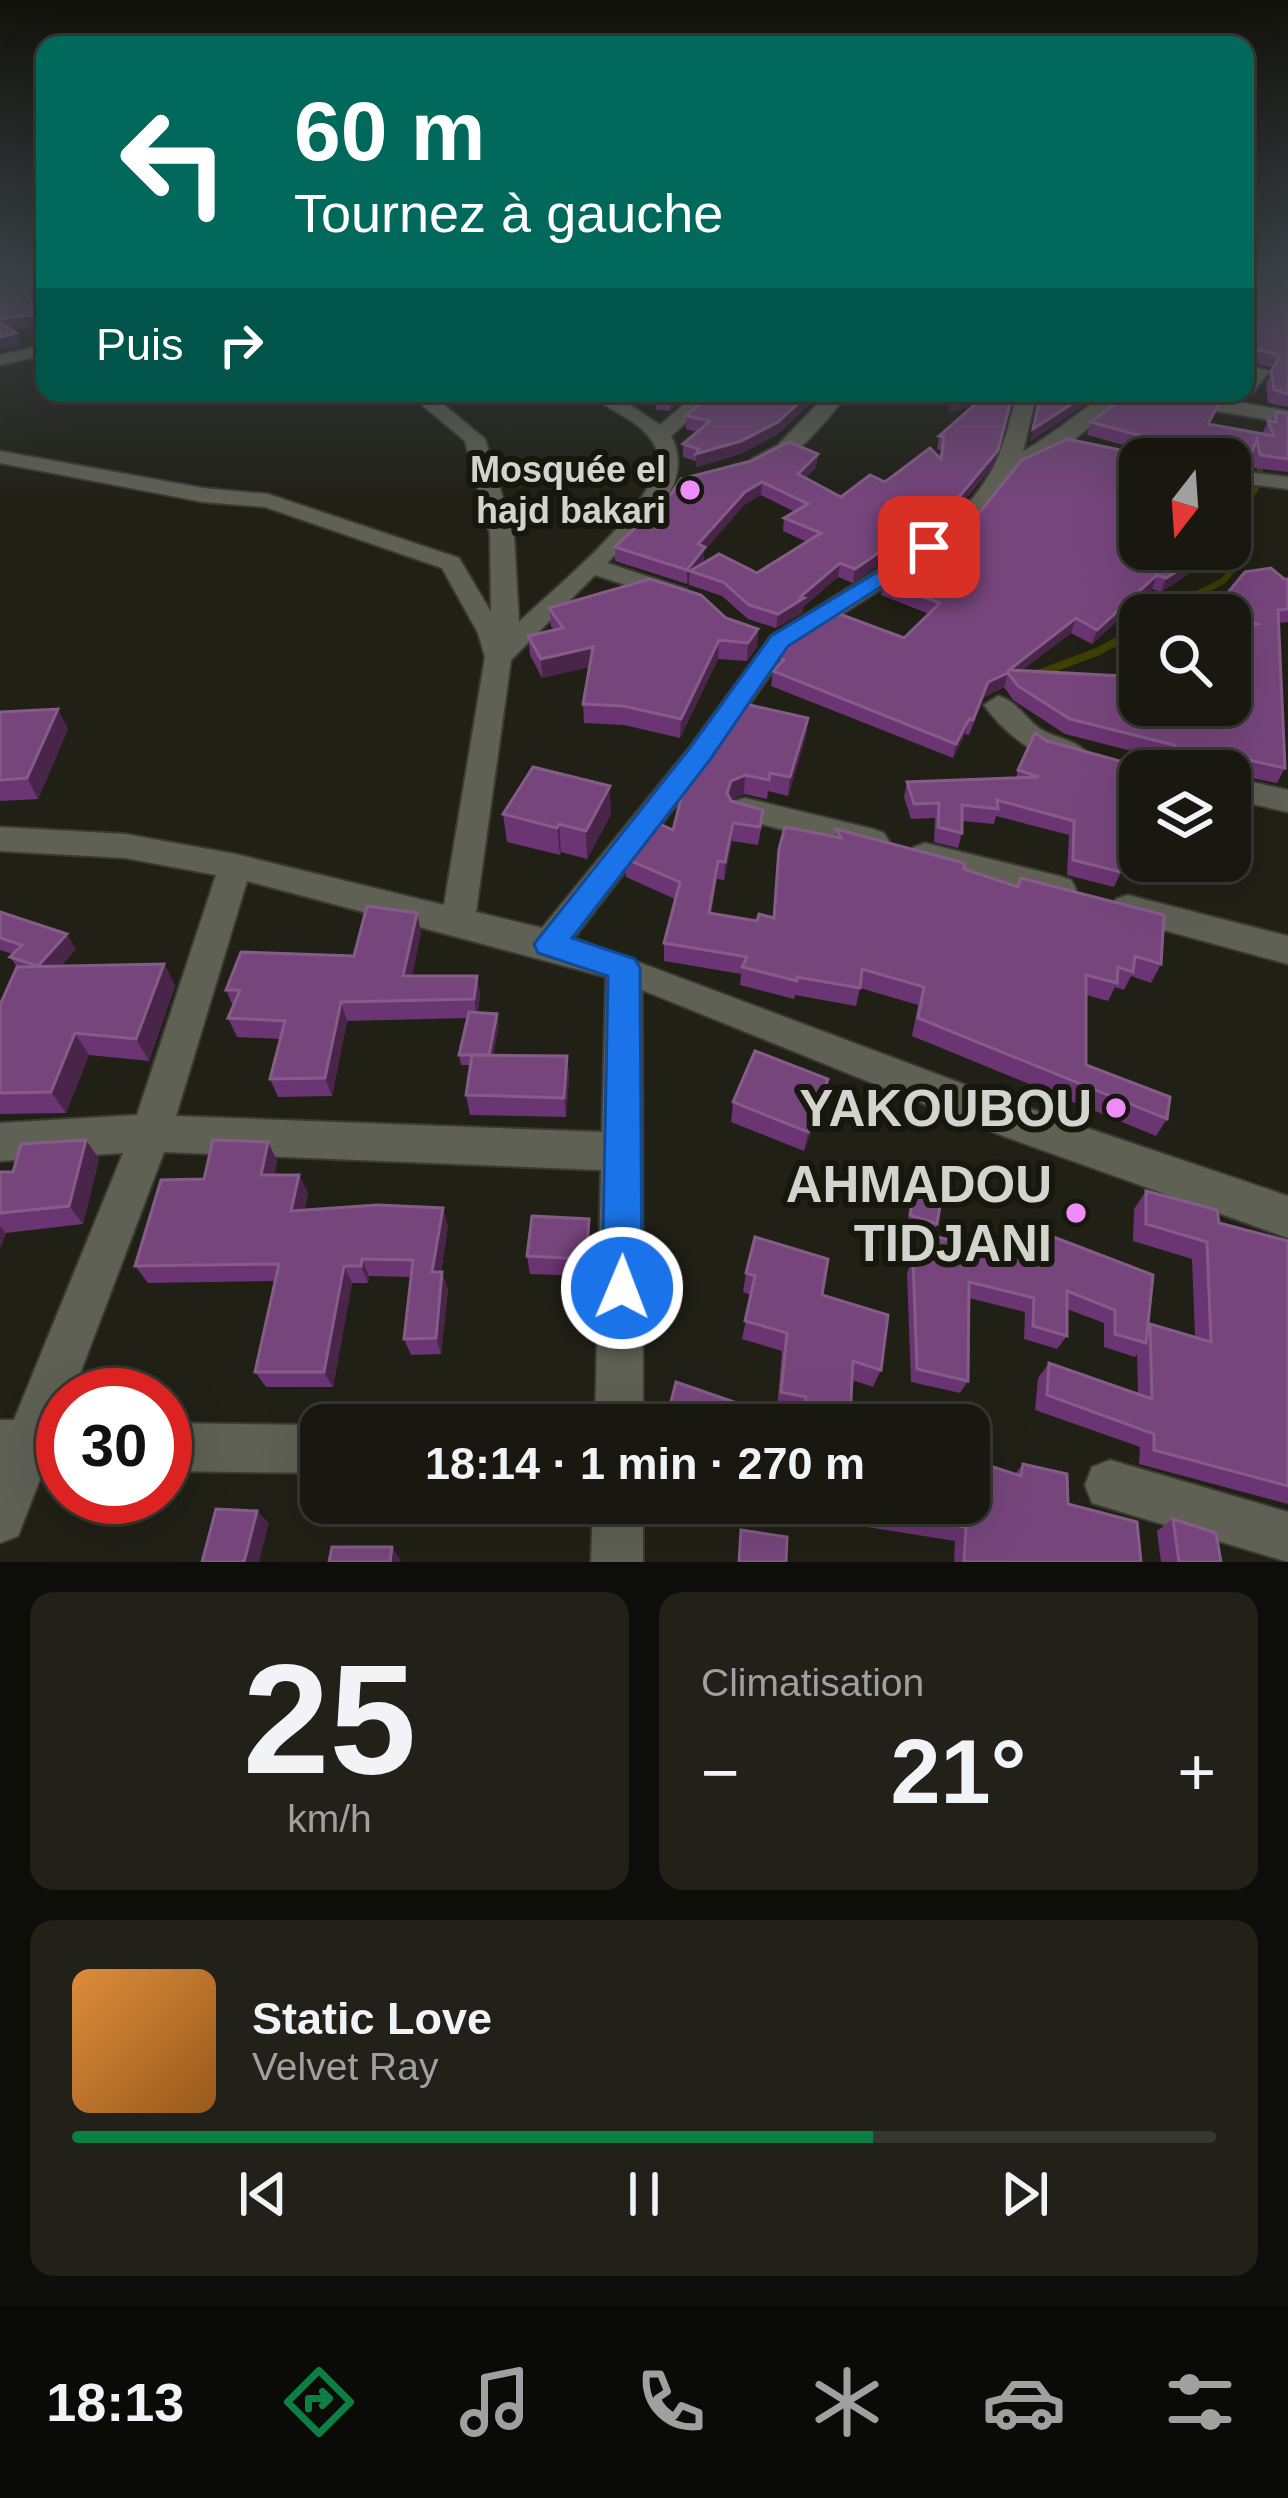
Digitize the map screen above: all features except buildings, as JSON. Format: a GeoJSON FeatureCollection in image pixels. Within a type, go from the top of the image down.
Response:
{"type":"FeatureCollection","features":[{"type":"Feature","properties":{"kind":"street"},"geometry":{"type":"LineString","coordinates":[[1254,378],[1261,370]]}},
{"type":"Feature","properties":{"kind":"street"},"geometry":{"type":"LineString","coordinates":[[429,402],[475,439],[502,534],[505,648],[490,686],[482,778],[458,920]]}},
{"type":"Feature","properties":{"kind":"street"},"geometry":{"type":"LineString","coordinates":[[505,648],[677,482],[661,434],[612,402]]}},
{"type":"Feature","properties":{"kind":"street"},"geometry":{"type":"LineString","coordinates":[[661,434],[698,402]]}},
{"type":"Feature","properties":{"kind":"street"},"geometry":{"type":"LineString","coordinates":[[728,473],[785,449],[830,402]]}},
{"type":"Feature","properties":{"kind":"street"},"geometry":{"type":"LineString","coordinates":[[1009,466],[1025,402]]}},
{"type":"Feature","properties":{"kind":"street"},"geometry":{"type":"LineString","coordinates":[[550,944],[700,754],[769,638],[953,533],[1009,466],[1061,440],[1112,402]]}},
{"type":"Feature","properties":{"kind":"street"},"geometry":{"type":"LineString","coordinates":[[1198,402],[1282,417]]}},
{"type":"Feature","properties":{"kind":"street"},"geometry":{"type":"LineString","coordinates":[[1223,406],[1228,402]]}},
{"type":"Feature","properties":{"kind":"street"},"geometry":{"type":"LineString","coordinates":[[1061,440],[1100,448]]}},
{"type":"Feature","properties":{"kind":"street"},"geometry":{"type":"LineString","coordinates":[[0,457],[203,495],[268,501],[451,563],[491,633],[505,648]]}},
{"type":"Feature","properties":{"kind":"street"},"geometry":{"type":"LineString","coordinates":[[591,566],[712,605]]}},
{"type":"Feature","properties":{"kind":"street"},"geometry":{"type":"LineString","coordinates":[[998,705],[1030,736],[1062,752],[1101,759]]}},
{"type":"Feature","properties":{"kind":"street"},"geometry":{"type":"LineString","coordinates":[[1251,793],[1288,801]]}},
{"type":"Feature","properties":{"kind":"street"},"geometry":{"type":"LineString","coordinates":[[745,809],[1288,950]]}},
{"type":"Feature","properties":{"kind":"street"},"geometry":{"type":"LineString","coordinates":[[0,839],[124,846],[235,866],[550,944],[624,968],[1017,1123],[1288,1217]]}},
{"type":"Feature","properties":{"kind":"street"},"geometry":{"type":"LineString","coordinates":[[0,1518],[151,1133],[235,866]]}},
{"type":"Feature","properties":{"kind":"street"},"geometry":{"type":"LineString","coordinates":[[619,1404],[624,968]]}},
{"type":"Feature","properties":{"kind":"street"},"geometry":{"type":"LineString","coordinates":[[0,1142],[151,1133],[625,1152]]}},
{"type":"Feature","properties":{"kind":"street"},"geometry":{"type":"LineString","coordinates":[[192,1447],[300,1449]]}},
{"type":"Feature","properties":{"kind":"street"},"geometry":{"type":"LineString","coordinates":[[1110,1485],[1288,1538]]}},
{"type":"Feature","properties":{"kind":"street"},"geometry":{"type":"LineString","coordinates":[[616,1562],[617,1524]]}},
{"type":"Feature","properties":{"kind":"waterway"},"geometry":{"type":"LineString","coordinates":[[1197,594],[1223,581],[1243,558],[1233,518],[1260,483],[1260,462]]}},
{"type":"Feature","properties":{"kind":"waterway"},"geometry":{"type":"LineString","coordinates":[[1032,676],[1119,640]]}},
{"type":"Feature","properties":{"kind":"place","name":"Mosquée el hajd bakari"},"geometry":{"type":"Point","coordinates":[690,490]}},
{"type":"Feature","properties":{"kind":"place","name":"YAKOUBOU"},"geometry":{"type":"Point","coordinates":[1116,1108]}},
{"type":"Feature","properties":{"kind":"place","name":"AHMADOU TIDJANI"},"geometry":{"type":"Point","coordinates":[1076,1213]}},
{"type":"Feature","properties":{"kind":"route"},"geometry":{"type":"LineString","coordinates":[[622,1288],[624,968],[550,944],[700,754],[780,641],[929,547]]}}]}
